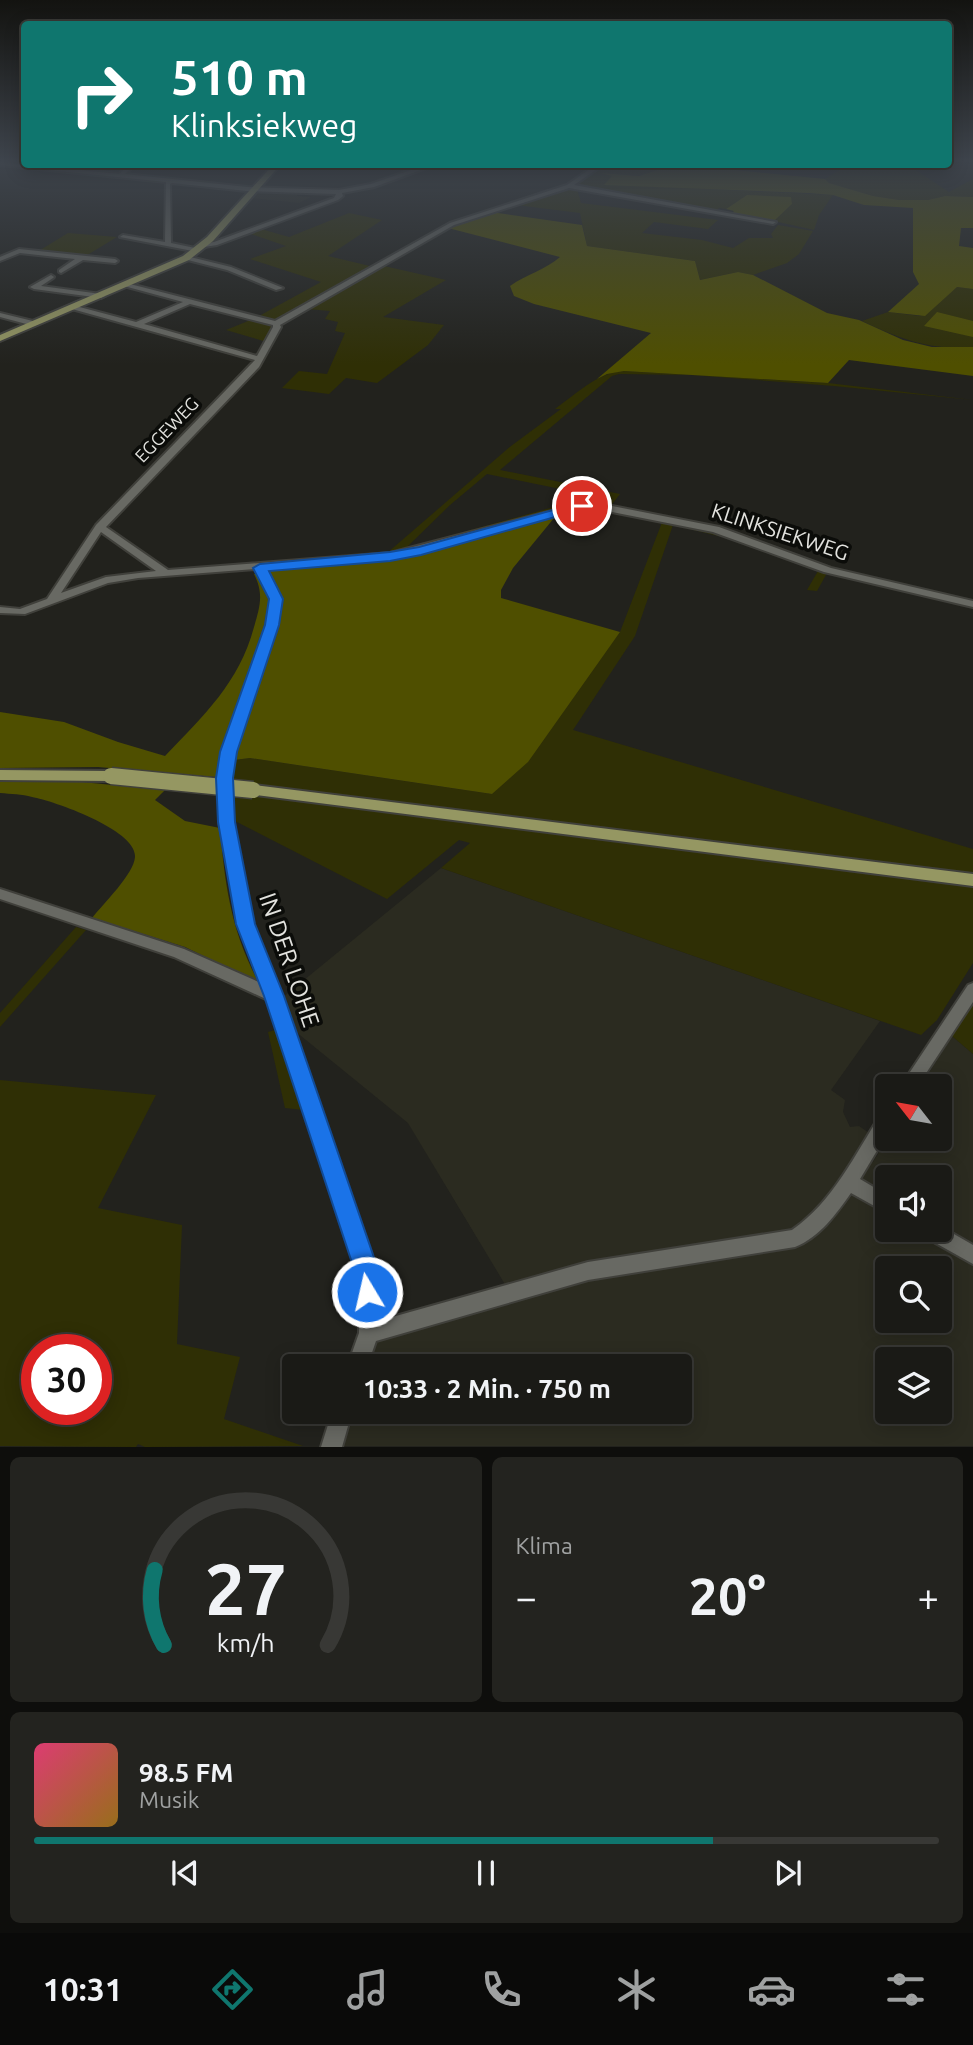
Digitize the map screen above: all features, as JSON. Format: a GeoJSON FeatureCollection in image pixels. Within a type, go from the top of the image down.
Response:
{"type":"FeatureCollection","features":[{"type":"Feature","properties":{"kind":"main road"},"geometry":{"type":"LineString","coordinates":[[0,338],[186,258],[217,230]]}},
{"type":"Feature","properties":{"kind":"main road"},"geometry":{"type":"LineString","coordinates":[[0,775],[111,776],[253,790],[973,880]]}},
{"type":"Feature","properties":{"kind":"street"},"geometry":{"type":"LineString","coordinates":[[168,230],[168,245]]}},
{"type":"Feature","properties":{"kind":"street"},"geometry":{"type":"LineString","coordinates":[[123,237],[168,245],[201,247],[254,230]]}},
{"type":"Feature","properties":{"kind":"street"},"geometry":{"type":"LineString","coordinates":[[127,285],[276,324],[443,230]]}},
{"type":"Feature","properties":{"kind":"street"},"geometry":{"type":"LineString","coordinates":[[0,259],[19,251],[115,261]]}},
{"type":"Feature","properties":{"kind":"street"},"geometry":{"type":"LineString","coordinates":[[61,271],[81,258]]}},
{"type":"Feature","properties":{"kind":"street"},"geometry":{"type":"LineString","coordinates":[[186,258],[229,268],[279,288]]}},
{"type":"Feature","properties":{"kind":"street"},"geometry":{"type":"LineString","coordinates":[[51,277],[34,288],[101,296]]}},
{"type":"Feature","properties":{"kind":"street"},"geometry":{"type":"LineString","coordinates":[[138,324],[191,301]]}},
{"type":"Feature","properties":{"kind":"street"},"geometry":{"type":"LineString","coordinates":[[75,307],[260,359]]}},
{"type":"Feature","properties":{"kind":"street"},"geometry":{"type":"LineString","coordinates":[[0,315],[34,324]]}},
{"type":"Feature","properties":{"kind":"street","name":"EGGEWEG"},"geometry":{"type":"LineString","coordinates":[[50,602],[100,527],[260,359],[277,327],[276,324]]}},
{"type":"Feature","properties":{"kind":"street","name":"KLINKSIEKWEG"},"geometry":{"type":"LineString","coordinates":[[0,610],[21,612],[106,580],[166,573],[260,568],[421,551],[582,506],[607,508],[715,529],[828,570],[973,604]]}},
{"type":"Feature","properties":{"kind":"street"},"geometry":{"type":"LineString","coordinates":[[100,527],[166,573]]}},
{"type":"Feature","properties":{"kind":"street","name":"IN DER LOHE"},"geometry":{"type":"LineString","coordinates":[[260,568],[276,599],[272,625],[229,752],[225,778],[226,811],[236,882],[246,924],[274,996],[367,1272],[369,1333],[362,1354]]}},
{"type":"Feature","properties":{"kind":"street"},"geometry":{"type":"LineString","coordinates":[[0,894],[179,953],[274,996]]}},
{"type":"Feature","properties":{"kind":"street"},"geometry":{"type":"LineString","coordinates":[[917,1074],[973,989]]}},
{"type":"Feature","properties":{"kind":"street"},"geometry":{"type":"LineString","coordinates":[[369,1333],[588,1270],[795,1238],[810,1230],[848,1181],[875,1138]]}},
{"type":"Feature","properties":{"kind":"street"},"geometry":{"type":"LineString","coordinates":[[848,1181],[875,1198]]}},
{"type":"Feature","properties":{"kind":"street"},"geometry":{"type":"LineString","coordinates":[[950,1242],[973,1255]]}},
{"type":"Feature","properties":{"kind":"street"},"geometry":{"type":"LineString","coordinates":[[331,1447],[338,1424]]}},
{"type":"Feature","properties":{"kind":"shaded area"},"geometry":{"type":"Polygon","coordinates":[[[263,230],[289,237],[308,230],[368,230],[328,256],[374,267],[440,230],[446,230],[384,266],[446,280],[383,317],[444,325],[428,345],[377,383],[346,378],[329,394],[282,388],[299,371],[327,374],[345,333],[335,331],[338,322],[325,319],[330,311],[307,309],[281,324],[259,316],[321,282],[250,259],[286,246],[248,233],[263,230]]]}},
{"type":"Feature","properties":{"kind":"shaded area"},"geometry":{"type":"Polygon","coordinates":[[[454,230],[583,230],[587,246],[695,261],[700,280],[738,272],[753,275],[827,313],[859,320],[903,340],[932,347],[973,347],[973,376],[849,360],[828,383],[624,371],[597,379],[651,333],[534,304],[514,296],[510,286],[560,257],[454,230]]]}},
{"type":"Feature","properties":{"kind":"shaded area"},"geometry":{"type":"Polygon","coordinates":[[[584,230],[646,230],[642,233],[702,240],[733,248],[749,238],[773,238],[771,234],[774,230],[813,231],[799,254],[787,263],[753,275],[738,272],[700,280],[695,261],[587,246],[584,230]]]}},
{"type":"Feature","properties":{"kind":"shaded area"},"geometry":{"type":"Polygon","coordinates":[[[913,230],[961,230],[959,246],[973,248],[973,289],[957,287],[925,316],[888,312],[919,284],[913,272],[913,230]]]}},
{"type":"Feature","properties":{"kind":"shaded area"},"geometry":{"type":"Polygon","coordinates":[[[68,233],[117,237],[84,257],[37,252],[68,233]]]}},
{"type":"Feature","properties":{"kind":"shaded area"},"geometry":{"type":"Polygon","coordinates":[[[957,287],[973,289],[973,347],[943,347],[915,342],[862,321],[888,312],[920,316],[957,287]]]}},
{"type":"Feature","properties":{"kind":"shaded area"},"geometry":{"type":"Polygon","coordinates":[[[937,312],[973,321],[973,337],[924,326],[937,312]]]}},
{"type":"Feature","properties":{"kind":"shaded area"},"geometry":{"type":"Polygon","coordinates":[[[253,319],[275,326],[267,342],[226,330],[253,319]]]}},
{"type":"Feature","properties":{"kind":"shaded area"},"geometry":{"type":"Polygon","coordinates":[[[624,371],[828,383],[973,400],[691,375],[619,374],[612,376],[500,470],[620,494],[610,507],[592,505],[589,510],[574,509],[424,552],[379,560],[511,446],[561,409],[555,409],[588,385],[614,372],[624,371]],[[487,474],[406,548],[575,501],[585,494],[487,474]]]}},
{"type":"Feature","properties":{"kind":"shaded area"},"geometry":{"type":"Polygon","coordinates":[[[559,512],[513,568],[501,590],[501,598],[620,632],[528,762],[492,794],[250,758],[221,758],[216,777],[98,767],[0,768],[0,712],[64,722],[165,756],[218,697],[239,665],[259,606],[260,594],[254,574],[414,555],[559,512]]]}},
{"type":"Feature","properties":{"kind":"shaded area"},"geometry":{"type":"Polygon","coordinates":[[[664,517],[716,528],[829,569],[973,606],[827,573],[817,591],[807,590],[818,571],[735,540],[673,525],[635,636],[573,730],[973,849],[973,963],[937,1020],[921,1035],[441,868],[470,843],[459,840],[387,899],[233,820],[234,760],[250,758],[492,794],[620,632],[664,517]]]}},
{"type":"Feature","properties":{"kind":"shaded area"},"geometry":{"type":"Polygon","coordinates":[[[0,781],[71,781],[165,790],[155,800],[185,821],[220,828],[231,907],[249,964],[259,983],[185,947],[92,918],[129,872],[135,857],[132,847],[109,827],[58,804],[28,796],[0,793],[0,781]]]}},
{"type":"Feature","properties":{"kind":"shaded area"},"geometry":{"type":"Polygon","coordinates":[[[441,868],[880,1021],[831,1090],[845,1100],[843,1112],[850,1127],[859,1126],[872,1135],[852,1166],[873,1162],[879,1152],[952,1152],[952,1074],[928,1074],[952,1036],[973,1054],[973,1446],[336,1446],[344,1424],[692,1424],[692,1354],[367,1354],[377,1339],[515,1301],[408,1123],[290,1027],[282,998],[441,868]]]}},
{"type":"Feature","properties":{"kind":"shaded area"},"geometry":{"type":"Polygon","coordinates":[[[76,927],[86,930],[0,1027],[0,1013],[76,927]]]}},
{"type":"Feature","properties":{"kind":"shaded area"},"geometry":{"type":"Polygon","coordinates":[[[973,1002],[973,1054],[952,1036],[973,1002]]]}},
{"type":"Feature","properties":{"kind":"shaded area"},"geometry":{"type":"Polygon","coordinates":[[[275,1030],[279,1034],[304,1110],[285,1108],[268,1032],[275,1030]]]}},
{"type":"Feature","properties":{"kind":"shaded area"},"geometry":{"type":"Polygon","coordinates":[[[0,1080],[156,1095],[98,1208],[182,1225],[177,1344],[240,1357],[224,1419],[303,1446],[145,1447],[138,1444],[136,1447],[0,1446],[0,1080]]]}},
{"type":"Feature","properties":{"kind":"route"},"geometry":{"type":"LineString","coordinates":[[367,1292],[367,1272],[274,996],[246,924],[226,822],[225,778],[229,752],[272,625],[276,599],[260,568],[421,551],[582,506]]}}]}
